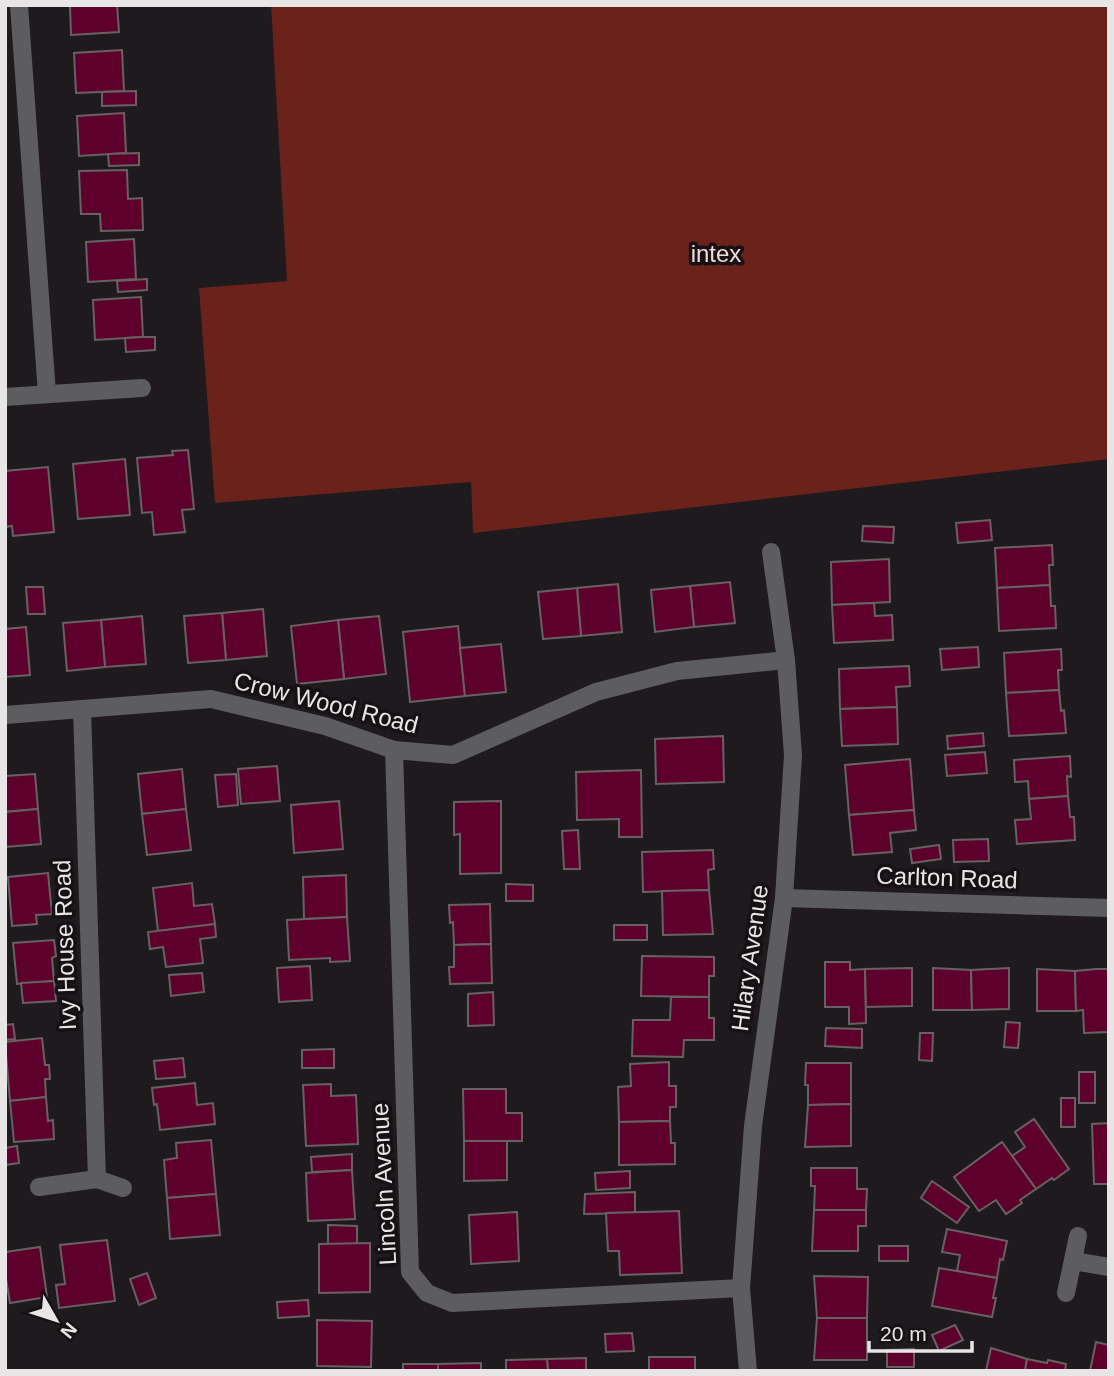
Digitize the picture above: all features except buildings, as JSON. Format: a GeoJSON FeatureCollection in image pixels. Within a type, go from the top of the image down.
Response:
{"type":"FeatureCollection","features":[{"type":"Feature","properties":{"kind":"street"},"geometry":{"type":"LineString","coordinates":[[19,5],[47,394]]}},
{"type":"Feature","properties":{"kind":"street"},"geometry":{"type":"LineString","coordinates":[[5,397],[142,388]]}},
{"type":"Feature","properties":{"kind":"street","name":"Hilary Avenue"},"geometry":{"type":"LineString","coordinates":[[748,1371],[741,1288],[752,1126],[784,898],[793,755],[786,660],[771,552]]}},
{"type":"Feature","properties":{"kind":"street","name":"Crow Wood Road"},"geometry":{"type":"LineString","coordinates":[[5,715],[211,699],[325,726],[394,750],[453,755],[596,692],[677,671],[786,660]]}},
{"type":"Feature","properties":{"kind":"street","name":"Ivy House Road"},"geometry":{"type":"LineString","coordinates":[[82,709],[97,1179]]}},
{"type":"Feature","properties":{"kind":"street","name":"Lincoln Avenue"},"geometry":{"type":"LineString","coordinates":[[394,750],[410,1272],[427,1293],[452,1303],[741,1288]]}},
{"type":"Feature","properties":{"kind":"street","name":"Carlton Road"},"geometry":{"type":"LineString","coordinates":[[784,898],[1109,908]]}},
{"type":"Feature","properties":{"kind":"street"},"geometry":{"type":"LineString","coordinates":[[39,1187],[97,1179],[123,1188]]}},
{"type":"Feature","properties":{"kind":"street"},"geometry":{"type":"LineString","coordinates":[[1066,1293],[1078,1236]]}},
{"type":"Feature","properties":{"kind":"street"},"geometry":{"type":"LineString","coordinates":[[1073,1261],[1109,1267]]}},
{"type":"Feature","properties":{"kind":"green space","name":"intex"},"geometry":{"type":"Polygon","coordinates":[[[271,5],[1109,5],[1109,459],[473,533],[471,482],[215,503],[199,288],[287,281],[271,5]]]}}]}
